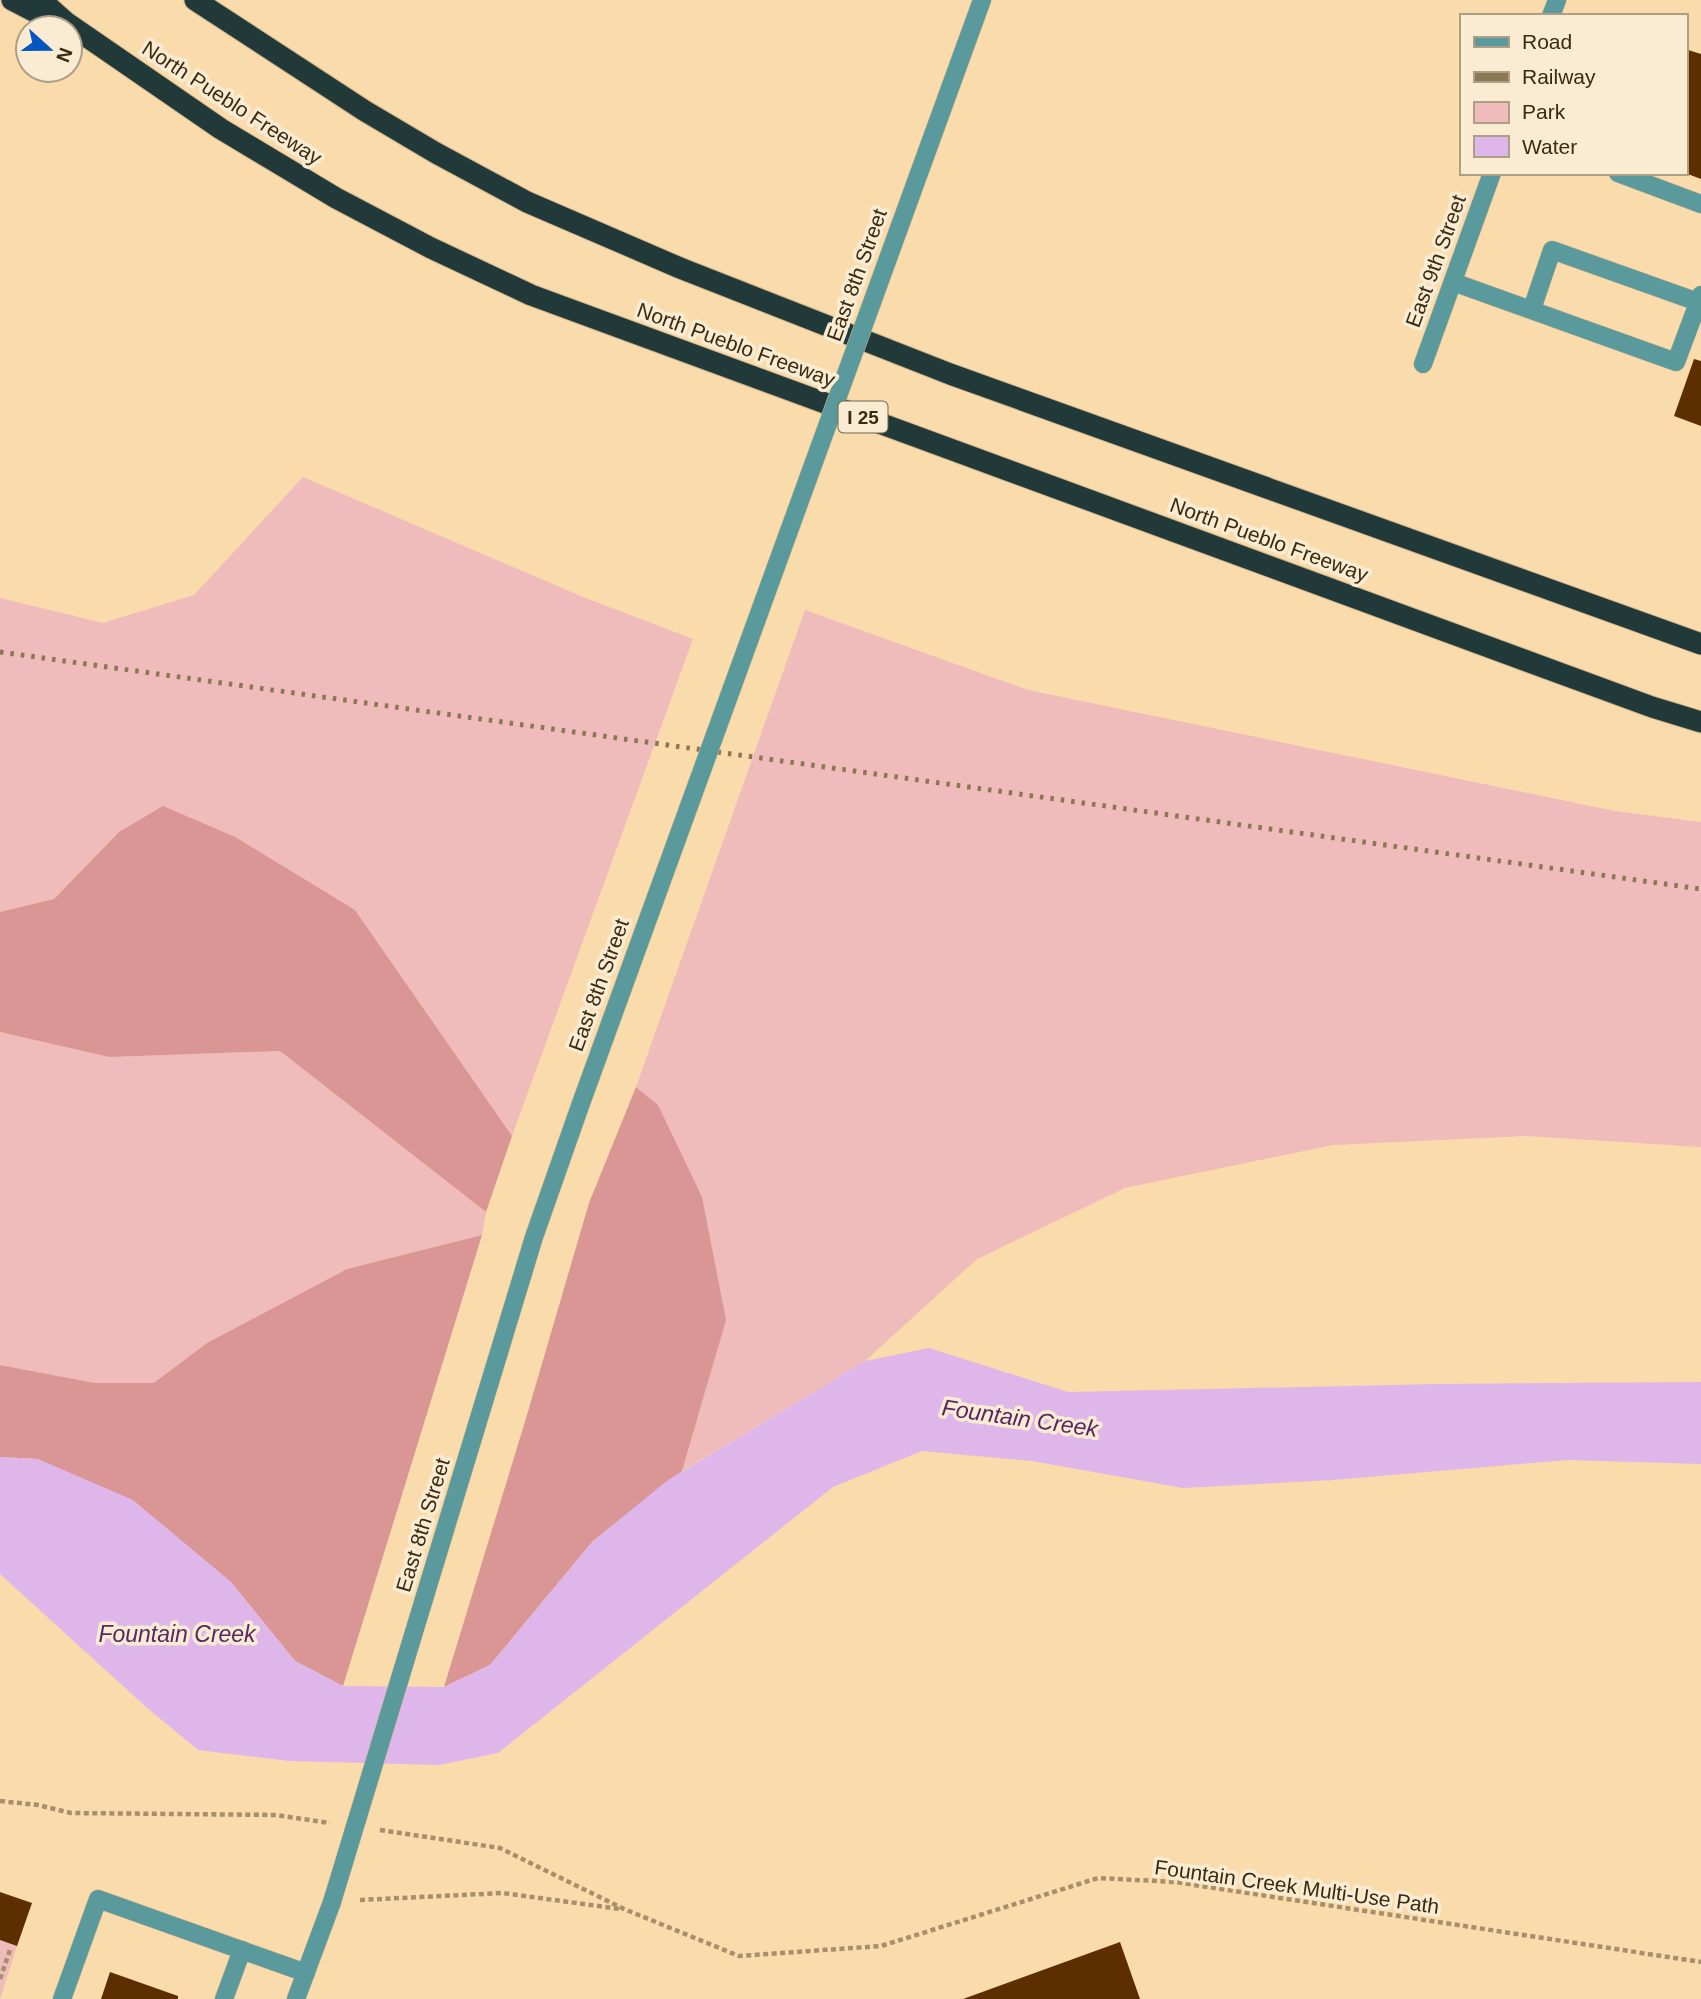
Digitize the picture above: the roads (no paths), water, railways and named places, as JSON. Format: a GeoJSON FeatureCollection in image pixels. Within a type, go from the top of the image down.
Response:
{"type":"FeatureCollection","features":[{"type":"Feature","properties":{"kind":"highway"},"geometry":{"type":"LineString","coordinates":[[12,0],[39,14]]}},
{"type":"Feature","properties":{"kind":"highway","name":"North Pueblo Freeway"},"geometry":{"type":"LineString","coordinates":[[41,0],[57,14]]}},
{"type":"Feature","properties":{"kind":"highway"},"geometry":{"type":"LineString","coordinates":[[195,0],[365,111],[436,153],[527,202],[667,263],[950,374],[1701,644]]}},
{"type":"Feature","properties":{"kind":"highway","name":"North Pueblo Freeway"},"geometry":{"type":"LineString","coordinates":[[84,35],[221,129],[336,198],[431,248],[531,295],[1651,707],[1701,722]]}},
{"type":"Feature","properties":{"kind":"street","name":"East 8th Street"},"geometry":{"type":"LineString","coordinates":[[296,1999],[332,1902],[534,1237],[982,0]]}},
{"type":"Feature","properties":{"kind":"street","name":"East 9th Street"},"geometry":{"type":"LineString","coordinates":[[1423,364],[1491,175]]}},
{"type":"Feature","properties":{"kind":"street"},"geometry":{"type":"LineString","coordinates":[[1623,175],[1701,204]]}},
{"type":"Feature","properties":{"kind":"street"},"geometry":{"type":"LineString","coordinates":[[1453,282],[1676,362],[1700,298],[1552,250],[1532,309]]}},
{"type":"Feature","properties":{"kind":"street"},"geometry":{"type":"LineString","coordinates":[[62,1999],[98,1899],[306,1973]]}},
{"type":"Feature","properties":{"kind":"street"},"geometry":{"type":"LineString","coordinates":[[224,1999],[242,1950]]}},
{"type":"Feature","properties":{"kind":"water","name":"Fountain Creek"},"geometry":{"type":"Polygon","coordinates":[[[929,1348],[1068,1392],[1438,1384],[1701,1382],[1701,1464],[1568,1460],[1333,1480],[1183,1488],[1032,1461],[922,1451],[833,1487],[498,1753],[439,1765],[289,1761],[198,1750],[145,1706],[0,1574],[0,1457],[38,1459],[133,1500],[230,1581],[295,1661],[343,1686],[444,1687],[490,1665],[593,1541],[668,1480],[865,1361],[929,1348]]]}},
{"type":"Feature","properties":{"kind":"railway"},"geometry":{"type":"LineString","coordinates":[[0,652],[1701,889]]}}]}
